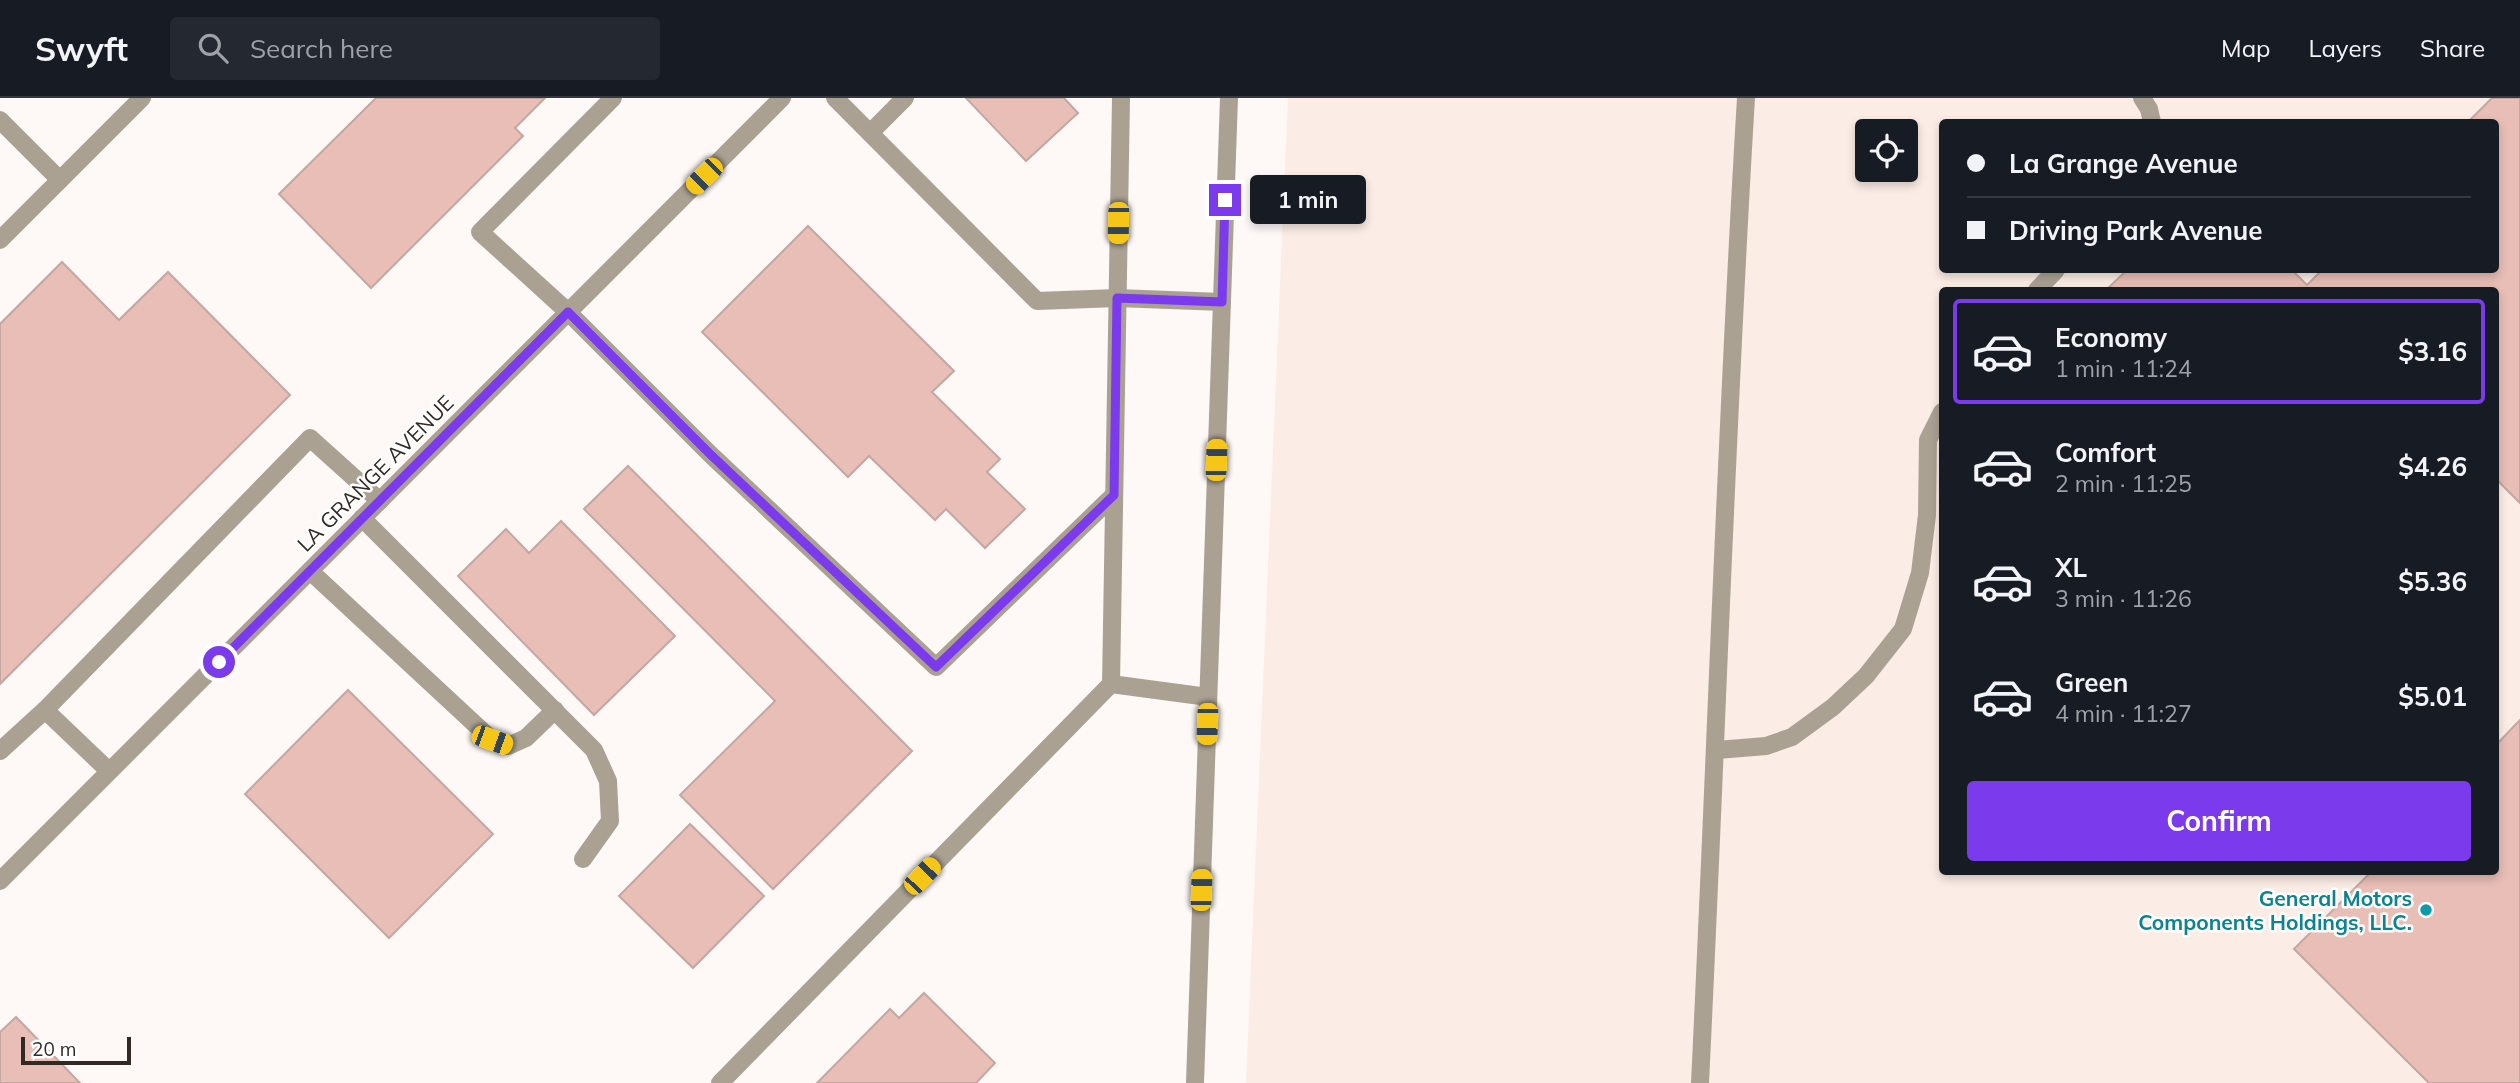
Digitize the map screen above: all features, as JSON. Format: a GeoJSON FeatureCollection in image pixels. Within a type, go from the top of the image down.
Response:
{"type":"FeatureCollection","features":[{"type":"Feature","properties":{"kind":"street"},"geometry":{"type":"LineString","coordinates":[[0,240],[142,98]]}},
{"type":"Feature","properties":{"kind":"street"},"geometry":{"type":"LineString","coordinates":[[613,98],[480,232],[568,312],[710,454],[936,667],[1114,495]]}},
{"type":"Feature","properties":{"kind":"street","name":"LA GRANGE AVENUE"},"geometry":{"type":"LineString","coordinates":[[0,881],[782,98]]}},
{"type":"Feature","properties":{"kind":"street"},"geometry":{"type":"LineString","coordinates":[[835,98],[1037,301],[1117,298],[1222,302]]}},
{"type":"Feature","properties":{"kind":"street"},"geometry":{"type":"LineString","coordinates":[[870,133],[905,98]]}},
{"type":"Feature","properties":{"kind":"street"},"geometry":{"type":"LineString","coordinates":[[720,1083],[1111,684],[1121,98]]}},
{"type":"Feature","properties":{"kind":"street"},"geometry":{"type":"LineString","coordinates":[[1195,1083],[1229,98]]}},
{"type":"Feature","properties":{"kind":"street"},"geometry":{"type":"LineString","coordinates":[[1700,1083],[1717,750],[1734,295],[1746,98]]}},
{"type":"Feature","properties":{"kind":"street"},"geometry":{"type":"LineString","coordinates":[[2142,98],[2151,119]]}},
{"type":"Feature","properties":{"kind":"street"},"geometry":{"type":"LineString","coordinates":[[0,120],[60,180]]}},
{"type":"Feature","properties":{"kind":"street"},"geometry":{"type":"LineString","coordinates":[[2040,287],[2053,273]]}},
{"type":"Feature","properties":{"kind":"street"},"geometry":{"type":"LineString","coordinates":[[1717,750],[1766,746],[1792,737],[1833,707],[1866,677],[1903,629],[1922,562],[1927,515],[1928,440],[1939,418]]}},
{"type":"Feature","properties":{"kind":"street"},"geometry":{"type":"LineString","coordinates":[[0,751],[45,710],[310,438],[380,501]]}},
{"type":"Feature","properties":{"kind":"street"},"geometry":{"type":"LineString","coordinates":[[362,518],[594,750],[608,781],[610,821],[583,859]]}},
{"type":"Feature","properties":{"kind":"street"},"geometry":{"type":"LineString","coordinates":[[310,571],[492,740],[508,746],[517,742],[555,710]]}},
{"type":"Feature","properties":{"kind":"street"},"geometry":{"type":"LineString","coordinates":[[1111,684],[1208,697]]}},
{"type":"Feature","properties":{"kind":"street"},"geometry":{"type":"LineString","coordinates":[[45,710],[109,771]]}},
{"type":"Feature","properties":{"kind":"shaded area"},"geometry":{"type":"Polygon","coordinates":[[[1288,98],[2520,98],[2520,1083],[1246,1083],[1288,98]]]}},
{"type":"Feature","properties":{"kind":"building"},"geometry":{"type":"Polygon","coordinates":[[[376,98],[545,98],[515,128],[523,136],[371,288],[279,194],[376,98]]]}},
{"type":"Feature","properties":{"kind":"building"},"geometry":{"type":"Polygon","coordinates":[[[966,98],[1064,98],[1078,113],[1026,161],[966,98]]]}},
{"type":"Feature","properties":{"kind":"building"},"geometry":{"type":"Polygon","coordinates":[[[2492,98],[2520,98],[2520,503],[2499,482],[2499,287],[2109,287],[2124,273],[2295,273],[2307,285],[2319,273],[2499,273],[2499,119],[2471,119],[2492,98]]]}},
{"type":"Feature","properties":{"kind":"building"},"geometry":{"type":"Polygon","coordinates":[[[808,226],[954,371],[932,392],[1000,459],[987,472],[1025,509],[985,548],[946,509],[935,520],[869,456],[848,477],[702,332],[808,226]]]}},
{"type":"Feature","properties":{"kind":"building"},"geometry":{"type":"Polygon","coordinates":[[[62,262],[119,320],[168,272],[290,395],[0,684],[0,324],[62,262]]]}},
{"type":"Feature","properties":{"kind":"building"},"geometry":{"type":"Polygon","coordinates":[[[628,466],[912,751],[773,889],[680,795],[775,701],[584,509],[628,466]]]}},
{"type":"Feature","properties":{"kind":"building"},"geometry":{"type":"Polygon","coordinates":[[[561,521],[675,636],[594,715],[458,576],[506,529],[529,553],[561,521]]]}},
{"type":"Feature","properties":{"kind":"building"},"geometry":{"type":"Polygon","coordinates":[[[348,690],[493,834],[389,938],[245,794],[348,690]]]}},
{"type":"Feature","properties":{"kind":"building","name":"General Motors Components Holdings, LLC."},"geometry":{"type":"Polygon","coordinates":[[[2520,720],[2520,1083],[2429,1083],[2294,949],[2368,875],[2499,875],[2499,742],[2520,720]]]}},
{"type":"Feature","properties":{"kind":"building"},"geometry":{"type":"Polygon","coordinates":[[[690,824],[764,896],[693,968],[619,896],[690,824]]]}},
{"type":"Feature","properties":{"kind":"building"},"geometry":{"type":"Polygon","coordinates":[[[924,993],[995,1063],[976,1083],[817,1083],[890,1009],[899,1018],[924,993]]]}},
{"type":"Feature","properties":{"kind":"building"},"geometry":{"type":"Polygon","coordinates":[[[16,1017],[80,1083],[0,1083],[0,1032],[16,1017]]]}},
{"type":"Feature","properties":{"kind":"place","name":"General Motors Components Holdings, LLC."},"geometry":{"type":"Point","coordinates":[2426,910]}},
{"type":"Feature","properties":{"kind":"route"},"geometry":{"type":"LineString","coordinates":[[219,662],[568,312],[710,454],[936,667],[1114,495],[1117,298],[1222,302],[1225,200]]}}]}
